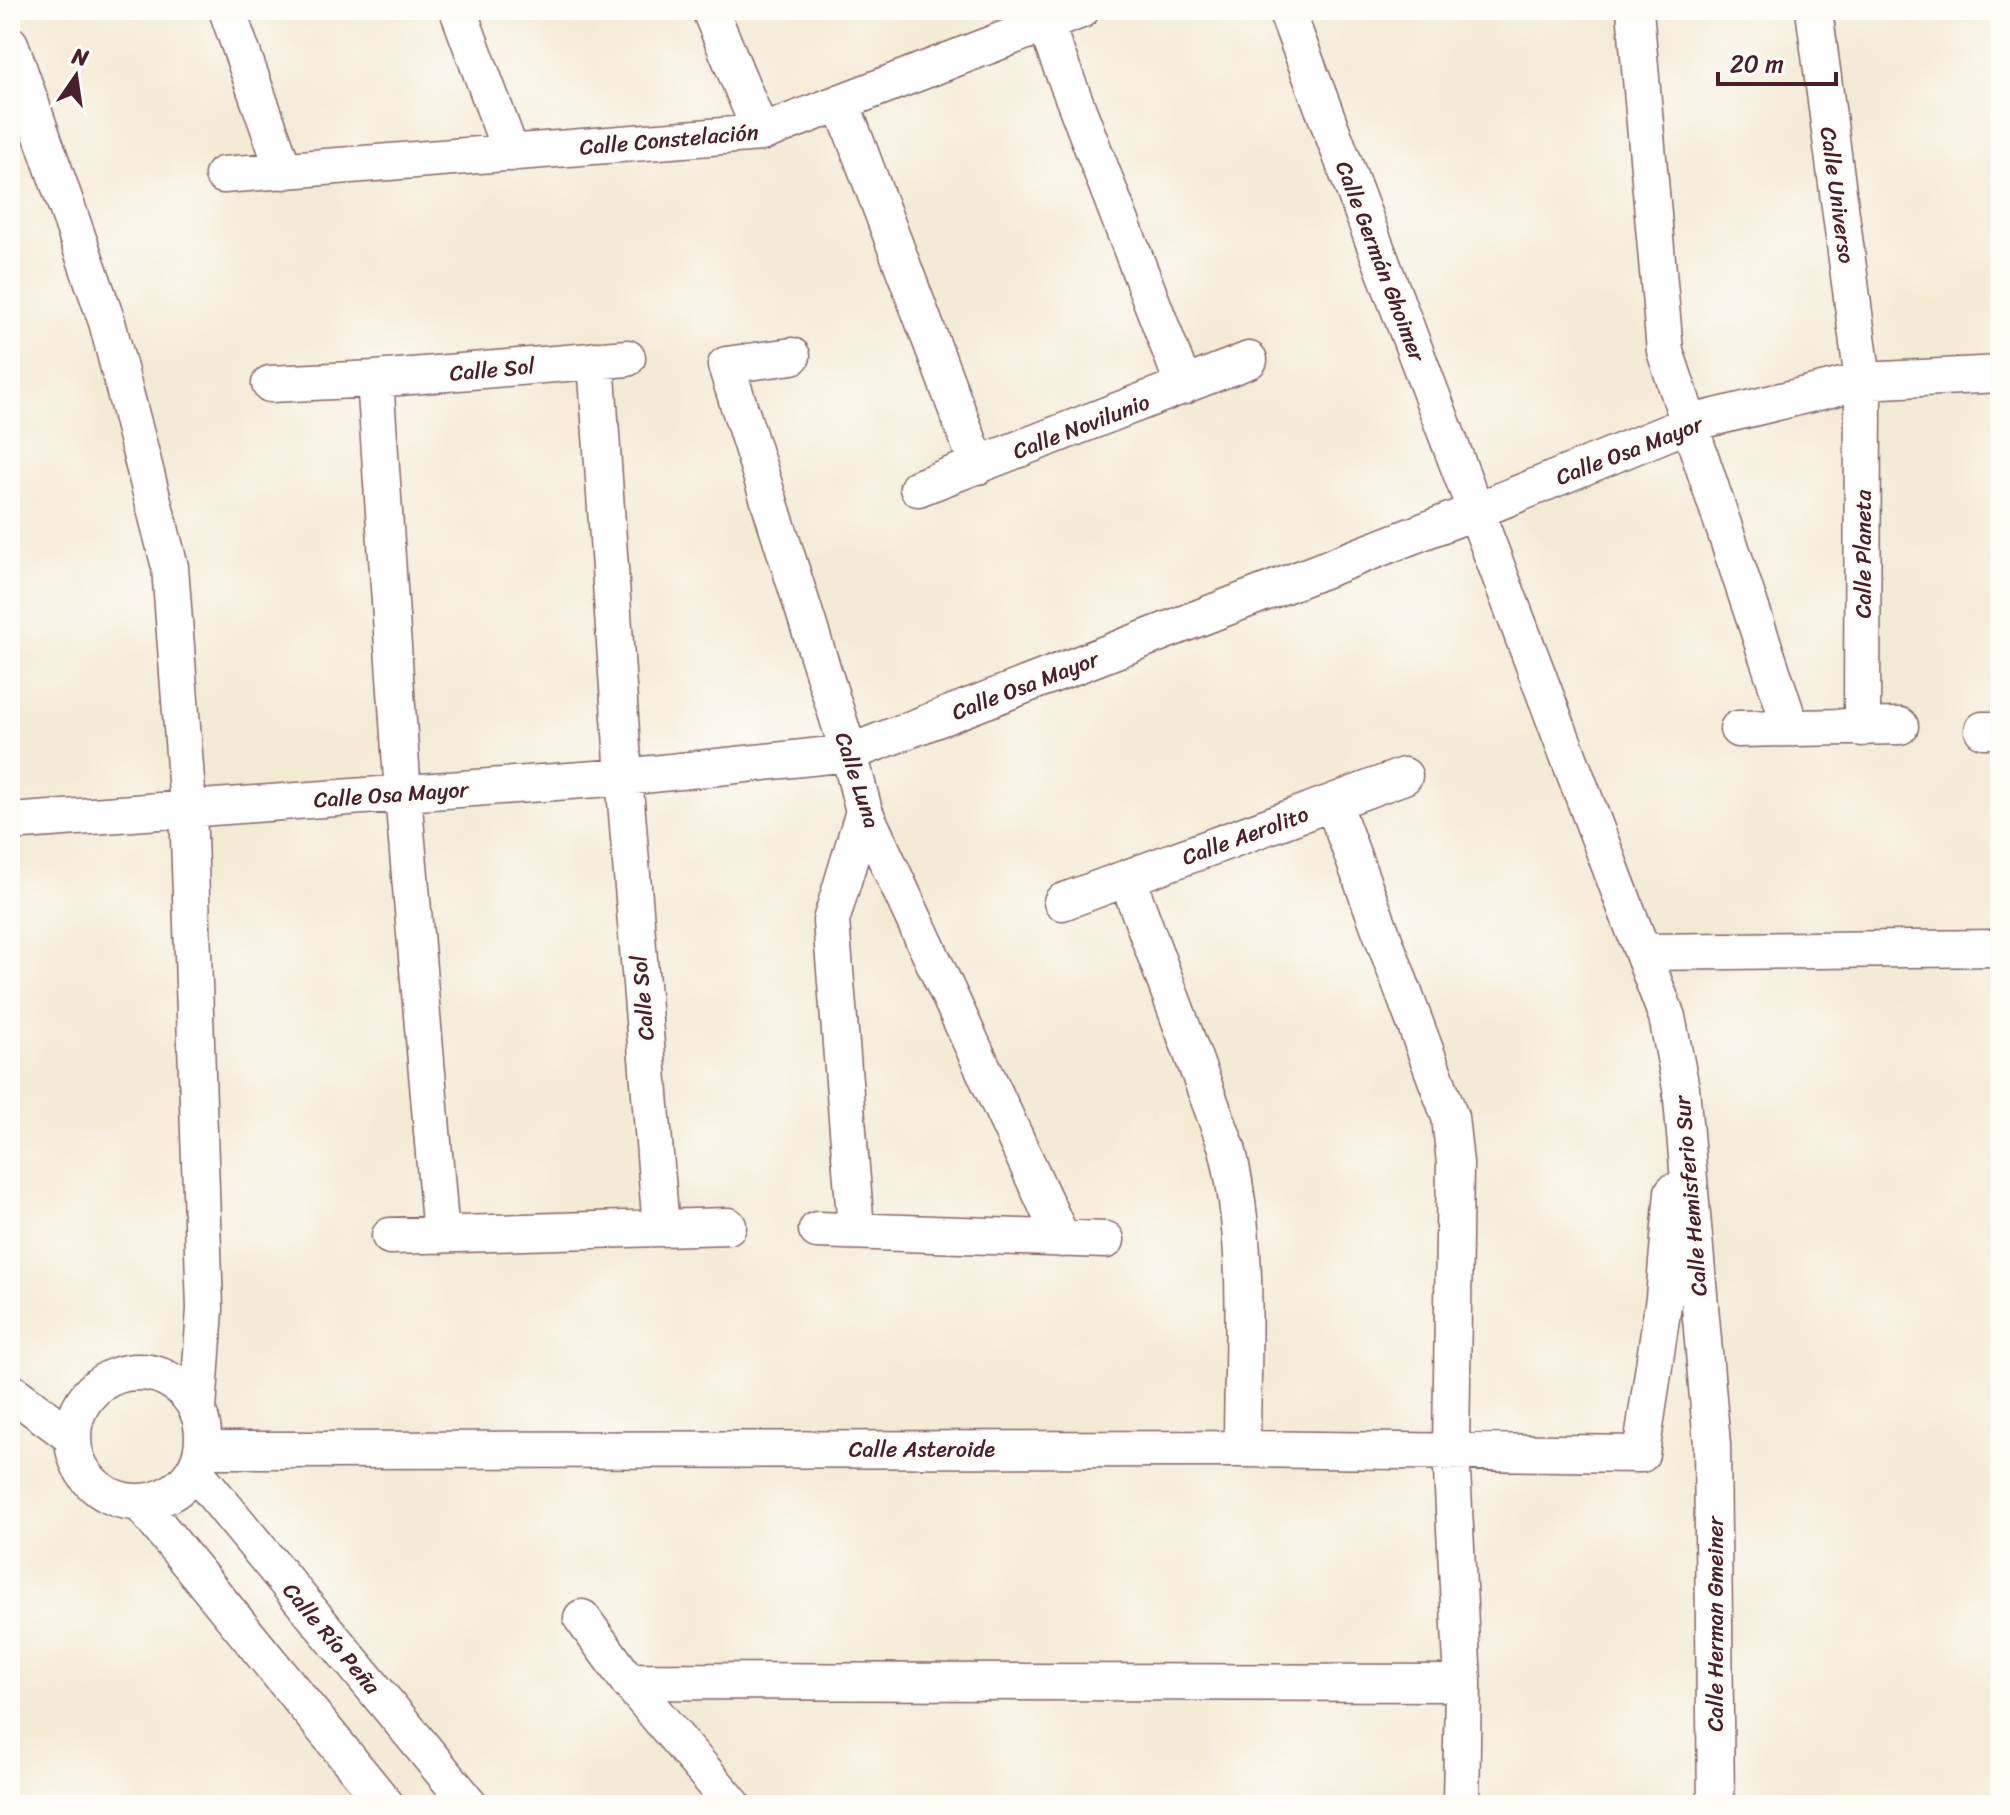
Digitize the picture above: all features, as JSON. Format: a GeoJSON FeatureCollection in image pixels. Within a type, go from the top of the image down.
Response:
{"type":"FeatureCollection","features":[{"type":"Feature","properties":{"kind":"street"},"geometry":{"type":"LineString","coordinates":[[227,10],[284,171]]}},
{"type":"Feature","properties":{"kind":"street"},"geometry":{"type":"LineString","coordinates":[[458,10],[511,153]]}},
{"type":"Feature","properties":{"kind":"street"},"geometry":{"type":"LineString","coordinates":[[710,10],[761,133]]}},
{"type":"Feature","properties":{"kind":"street","name":"Calle Constelación"},"geometry":{"type":"LineString","coordinates":[[223,175],[761,133],[1081,10]]}},
{"type":"Feature","properties":{"kind":"street","name":"Calle Germán Ghoimer"},"geometry":{"type":"LineString","coordinates":[[1286,10],[1476,511]]}},
{"type":"Feature","properties":{"kind":"street"},"geometry":{"type":"LineString","coordinates":[[1635,10],[1665,351],[1791,728]]}},
{"type":"Feature","properties":{"kind":"street","name":"Calle Universo"},"geometry":{"type":"LineString","coordinates":[[1814,10],[1863,381]]}},
{"type":"Feature","properties":{"kind":"street"},"geometry":{"type":"LineString","coordinates":[[1045,24],[1184,386]]}},
{"type":"Feature","properties":{"kind":"street"},"geometry":{"type":"LineString","coordinates":[[10,44],[107,322],[170,567],[188,807],[205,1309],[198,1410]]}},
{"type":"Feature","properties":{"kind":"street"},"geometry":{"type":"LineString","coordinates":[[841,102],[978,466]]}},
{"type":"Feature","properties":{"kind":"street","name":"Calle Luna"},"geometry":{"type":"LineString","coordinates":[[792,356],[726,365],[849,753],[864,811],[1062,1239]]}},
{"type":"Feature","properties":{"kind":"street","name":"Calle Sol"},"geometry":{"type":"LineString","coordinates":[[270,384],[375,379],[612,359],[624,777],[661,1228]]}},
{"type":"Feature","properties":{"kind":"street","name":"Calle Novilunio"},"geometry":{"type":"LineString","coordinates":[[918,488],[1249,360]]}},
{"type":"Feature","properties":{"kind":"street","name":"Calle Osa Mayor"},"geometry":{"type":"LineString","coordinates":[[10,822],[624,777],[849,753],[1476,511],[1691,423],[1863,381],[2000,374]]}},
{"type":"Feature","properties":{"kind":"street"},"geometry":{"type":"LineString","coordinates":[[375,379],[403,795],[441,1235]]}},
{"type":"Feature","properties":{"kind":"street","name":"Calle Planeta"},"geometry":{"type":"LineString","coordinates":[[1862,728],[1863,381]]}},
{"type":"Feature","properties":{"kind":"street","name":"Calle Hemisferio Sur"},"geometry":{"type":"LineString","coordinates":[[1476,511],[1667,1017],[1682,1096],[1712,1444]]}},
{"type":"Feature","properties":{"kind":"street"},"geometry":{"type":"LineString","coordinates":[[1738,729],[1900,726]]}},
{"type":"Feature","properties":{"kind":"street"},"geometry":{"type":"LineString","coordinates":[[1333,803],[1404,776]]}},
{"type":"Feature","properties":{"kind":"street","name":"Calle Aerolito"},"geometry":{"type":"LineString","coordinates":[[1062,902],[1333,803],[1450,1117],[1455,1163],[1451,1451],[1463,1683],[1461,1805]]}},
{"type":"Feature","properties":{"kind":"street"},"geometry":{"type":"LineString","coordinates":[[856,1229],[831,921],[864,811]]}},
{"type":"Feature","properties":{"kind":"street"},"geometry":{"type":"LineString","coordinates":[[1127,878],[1227,1148],[1234,1176],[1243,1242],[1242,1449]]}},
{"type":"Feature","properties":{"kind":"street"},"geometry":{"type":"LineString","coordinates":[[1644,952],[2000,948]]}},
{"type":"Feature","properties":{"kind":"street","name":"Calle Asteroide"},"geometry":{"type":"LineString","coordinates":[[198,1460],[1242,1449],[1641,1454],[1664,1298],[1682,1096]]}},
{"type":"Feature","properties":{"kind":"street"},"geometry":{"type":"LineString","coordinates":[[390,1236],[728,1226]]}},
{"type":"Feature","properties":{"kind":"street"},"geometry":{"type":"LineString","coordinates":[[817,1230],[1106,1240]]}},
{"type":"Feature","properties":{"kind":"street"},"geometry":{"type":"LineString","coordinates":[[10,1391],[71,1436],[83,1474],[98,1489],[117,1500],[140,1503],[171,1493],[198,1460],[203,1428],[198,1410],[187,1394],[163,1378],[135,1372],[115,1375],[84,1399],[71,1436]]}},
{"type":"Feature","properties":{"kind":"street","name":"Calle Herman Gmeiner"},"geometry":{"type":"LineString","coordinates":[[1712,1444],[1716,1805]]}},
{"type":"Feature","properties":{"kind":"street","name":"Calle Río Peña"},"geometry":{"type":"LineString","coordinates":[[198,1460],[470,1805]]}},
{"type":"Feature","properties":{"kind":"street"},"geometry":{"type":"LineString","coordinates":[[140,1503],[386,1805]]}},
{"type":"Feature","properties":{"kind":"street"},"geometry":{"type":"LineString","coordinates":[[582,1618],[628,1681],[733,1805]]}},
{"type":"Feature","properties":{"kind":"street"},"geometry":{"type":"LineString","coordinates":[[628,1681],[1463,1683]]}}]}
